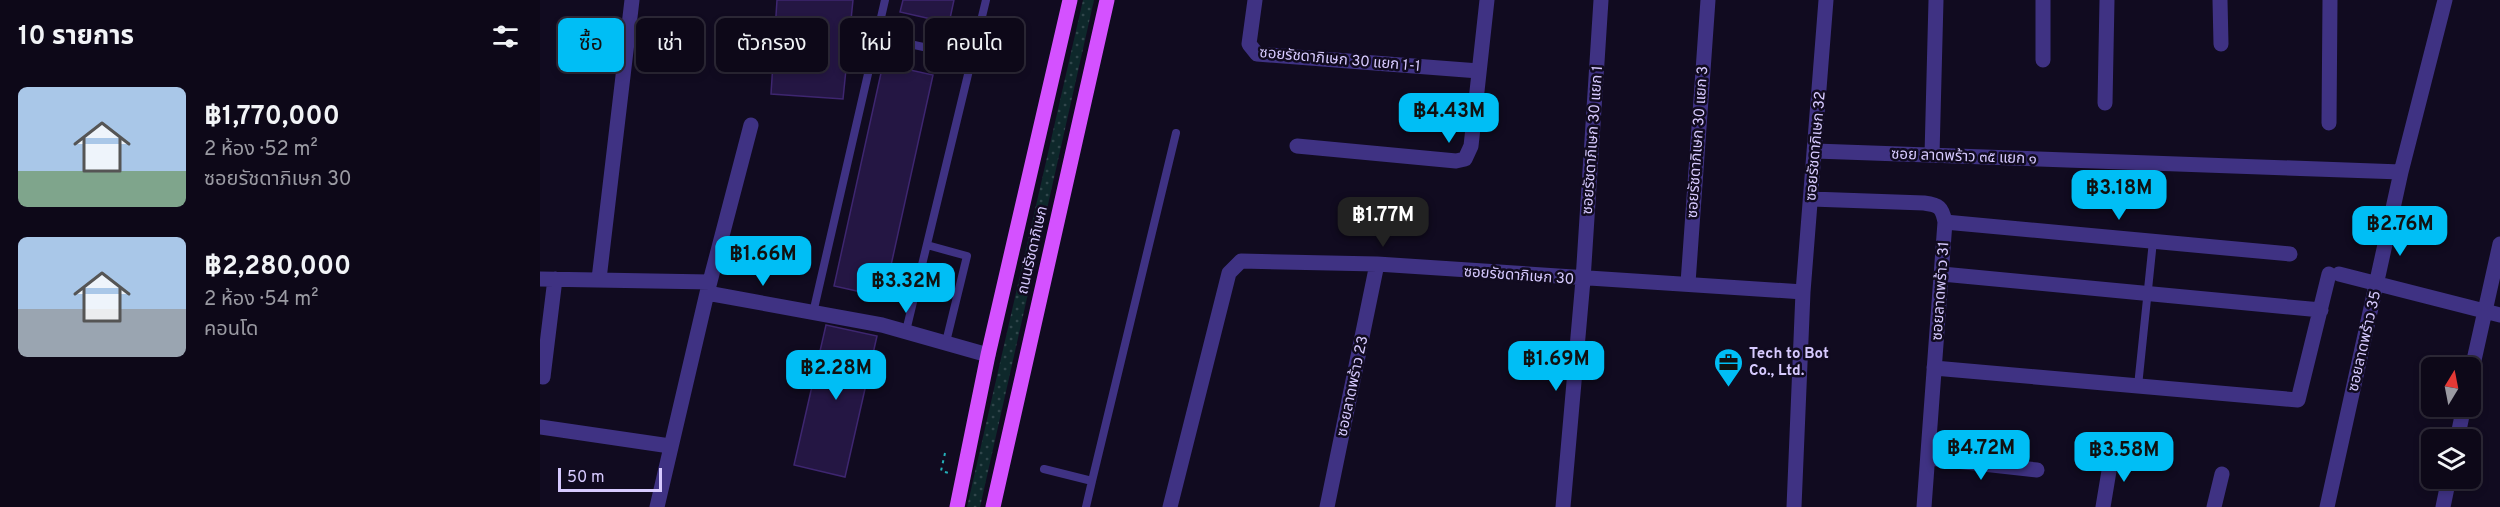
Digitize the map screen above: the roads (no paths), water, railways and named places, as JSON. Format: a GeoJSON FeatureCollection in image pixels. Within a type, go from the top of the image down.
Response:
{"type":"FeatureCollection","features":[{"type":"Feature","properties":{"kind":"main road","name":"ถนนรัชดาภิเษก"},"geometry":{"type":"LineString","coordinates":[[957,507],[988,355],[1070,0]]}},
{"type":"Feature","properties":{"kind":"main road","name":"ถนนรัชดาภิเษก"},"geometry":{"type":"LineString","coordinates":[[993,507],[1107,0]]}},
{"type":"Feature","properties":{"kind":"street"},"geometry":{"type":"LineString","coordinates":[[598,279],[632,0]]}},
{"type":"Feature","properties":{"kind":"street","name":"ซอยรัชดาภิเษก 30 แยก 1-1"},"geometry":{"type":"LineString","coordinates":[[1254,0],[1249,44],[1257,54],[1479,71]]}},
{"type":"Feature","properties":{"kind":"street"},"geometry":{"type":"LineString","coordinates":[[1297,146],[1456,161],[1465,159],[1470,146],[1487,0]]}},
{"type":"Feature","properties":{"kind":"street","name":"ซอยรัชดาภิเษก 30 แยก 1"},"geometry":{"type":"LineString","coordinates":[[1563,507],[1583,280],[1601,0]]}},
{"type":"Feature","properties":{"kind":"street","name":"ซอยรัชดาภิเษก 30 แยก 3"},"geometry":{"type":"LineString","coordinates":[[1688,284],[1708,0]]}},
{"type":"Feature","properties":{"kind":"street","name":"ซอยรัชดาภิเษก 32"},"geometry":{"type":"LineString","coordinates":[[1794,507],[1803,292],[1826,0]]}},
{"type":"Feature","properties":{"kind":"street"},"geometry":{"type":"LineString","coordinates":[[1932,155],[1936,0]]}},
{"type":"Feature","properties":{"kind":"street"},"geometry":{"type":"LineString","coordinates":[[2043,0],[2043,60]]}},
{"type":"Feature","properties":{"kind":"street"},"geometry":{"type":"LineString","coordinates":[[2105,103],[2107,0]]}},
{"type":"Feature","properties":{"kind":"street"},"geometry":{"type":"LineString","coordinates":[[2220,0],[2221,44]]}},
{"type":"Feature","properties":{"kind":"street"},"geometry":{"type":"LineString","coordinates":[[2329,123],[2330,0]]}},
{"type":"Feature","properties":{"kind":"street","name":"ซอยลาดพร้าว 35"},"geometry":{"type":"LineString","coordinates":[[2327,507],[2401,172],[2445,0]]}},
{"type":"Feature","properties":{"kind":"street"},"geometry":{"type":"LineString","coordinates":[[657,507],[708,287],[751,125]]}},
{"type":"Feature","properties":{"kind":"street","name":"ซอย ลาดพร้าว ๓๕ แยก ๑"},"geometry":{"type":"LineString","coordinates":[[1815,151],[2401,172]]}},
{"type":"Feature","properties":{"kind":"street","name":"ซอยลาดพร้าว 31"},"geometry":{"type":"LineString","coordinates":[[1810,198],[1938,205],[1943,209],[1946,222],[1924,507]]}},
{"type":"Feature","properties":{"kind":"street"},"geometry":{"type":"LineString","coordinates":[[1946,222],[2290,254]]}},
{"type":"Feature","properties":{"kind":"street"},"geometry":{"type":"LineString","coordinates":[[2477,357],[2492,313],[2500,244]]}},
{"type":"Feature","properties":{"kind":"street","name":"ซอยรัชดาภิเษก 30"},"geometry":{"type":"LineString","coordinates":[[1170,507],[1228,273],[1241,261],[1377,264],[1583,280],[1803,292]]}},
{"type":"Feature","properties":{"kind":"street","name":"ซอยลาดพร้าว 23"},"geometry":{"type":"LineString","coordinates":[[1327,507],[1377,264]]}},
{"type":"Feature","properties":{"kind":"street"},"geometry":{"type":"LineString","coordinates":[[1942,274],[2321,310]]}},
{"type":"Feature","properties":{"kind":"street"},"geometry":{"type":"LineString","coordinates":[[1934,368],[2298,400],[2321,310],[2334,274],[2492,313]]}},
{"type":"Feature","properties":{"kind":"street"},"geometry":{"type":"LineString","coordinates":[[543,377],[547,279],[598,279],[708,287],[813,313],[906,331],[988,355]]}},
{"type":"Feature","properties":{"kind":"street"},"geometry":{"type":"LineString","coordinates":[[540,427],[670,446]]}},
{"type":"Feature","properties":{"kind":"street"},"geometry":{"type":"LineString","coordinates":[[2103,507],[2112,453]]}},
{"type":"Feature","properties":{"kind":"street"},"geometry":{"type":"LineString","coordinates":[[1929,458],[2037,470]]}},
{"type":"Feature","properties":{"kind":"street"},"geometry":{"type":"LineString","coordinates":[[2214,507],[2222,474]]}},
{"type":"Feature","properties":{"kind":"street"},"geometry":{"type":"LineString","coordinates":[[2443,507],[2447,489]]}},
{"type":"Feature","properties":{"kind":"lane"},"geometry":{"type":"LineString","coordinates":[[881,18],[885,0]]}},
{"type":"Feature","properties":{"kind":"lane"},"geometry":{"type":"LineString","coordinates":[[981,18],[986,0]]}},
{"type":"Feature","properties":{"kind":"lane"},"geometry":{"type":"LineString","coordinates":[[813,313],[869,72]]}},
{"type":"Feature","properties":{"kind":"lane"},"geometry":{"type":"LineString","coordinates":[[906,331],[967,72]]}},
{"type":"Feature","properties":{"kind":"lane"},"geometry":{"type":"LineString","coordinates":[[1086,507],[1176,133]]}},
{"type":"Feature","properties":{"kind":"lane"},"geometry":{"type":"LineString","coordinates":[[2138,386],[2153,241]]}},
{"type":"Feature","properties":{"kind":"lane"},"geometry":{"type":"LineString","coordinates":[[927,245],[967,256],[946,342]]}},
{"type":"Feature","properties":{"kind":"lane"},"geometry":{"type":"LineString","coordinates":[[1044,469],[1092,481]]}},
{"type":"Feature","properties":{"kind":"place","name":"Tech to Bot Co., Ltd."},"geometry":{"type":"Point","coordinates":[1728,388]}}]}
